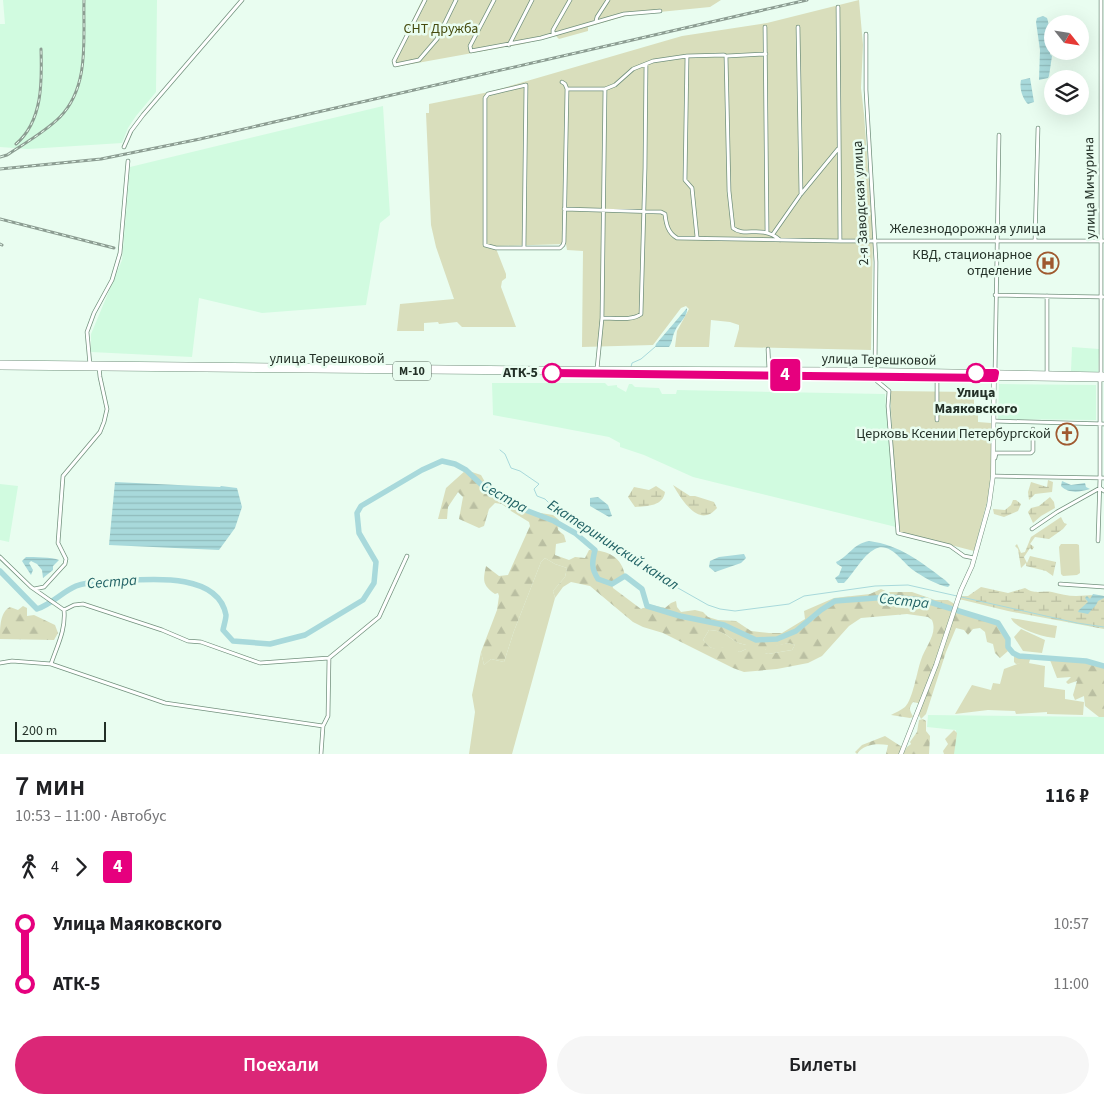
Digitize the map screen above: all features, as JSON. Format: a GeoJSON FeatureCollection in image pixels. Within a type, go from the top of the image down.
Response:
{"type":"FeatureCollection","features":[{"type":"Feature","properties":{"kind":"highway","name":"улица Терешковой"},"geometry":{"type":"LineString","coordinates":[[0,363],[90,366]]}},
{"type":"Feature","properties":{"kind":"highway","name":"улица Терешковой"},"geometry":{"type":"LineString","coordinates":[[99,366],[875,373],[937,377],[1047,374],[1102,377]]}},
{"type":"Feature","properties":{"kind":"highway","name":"улица Терешковой"},"geometry":{"type":"LineString","coordinates":[[0,367],[597,369],[1102,377]]}},
{"type":"Feature","properties":{"kind":"street"},"geometry":{"type":"LineString","coordinates":[[124,146],[131,131],[143,115],[242,0]]}},
{"type":"Feature","properties":{"kind":"street"},"geometry":{"type":"LineString","coordinates":[[425,0],[394,61],[395,65],[419,60],[437,39],[456,0]]}},
{"type":"Feature","properties":{"kind":"street"},"geometry":{"type":"LineString","coordinates":[[494,0],[470,46],[470,49],[473,51],[509,45],[627,13],[660,11]]}},
{"type":"Feature","properties":{"kind":"street"},"geometry":{"type":"LineString","coordinates":[[509,45],[532,0]]}},
{"type":"Feature","properties":{"kind":"street"},"geometry":{"type":"LineString","coordinates":[[553,34],[553,30],[570,0]]}},
{"type":"Feature","properties":{"kind":"street"},"geometry":{"type":"LineString","coordinates":[[596,22],[597,17],[608,0]]}},
{"type":"Feature","properties":{"kind":"street","name":"улица Мичурина"},"geometry":{"type":"LineString","coordinates":[[1098,542],[1102,478],[1101,0]]}},
{"type":"Feature","properties":{"kind":"street"},"geometry":{"type":"LineString","coordinates":[[838,6],[840,241]]}},
{"type":"Feature","properties":{"kind":"street"},"geometry":{"type":"LineString","coordinates":[[765,27],[767,232]]}},
{"type":"Feature","properties":{"kind":"street"},"geometry":{"type":"LineString","coordinates":[[798,27],[801,194]]}},
{"type":"Feature","properties":{"kind":"street","name":"2-я Заводская улица"},"geometry":{"type":"LineString","coordinates":[[866,34],[866,90],[875,241],[875,373]]}},
{"type":"Feature","properties":{"kind":"street"},"geometry":{"type":"LineString","coordinates":[[566,90],[605,89],[615,85],[633,69],[670,58],[766,54]]}},
{"type":"Feature","properties":{"kind":"street"},"geometry":{"type":"LineString","coordinates":[[687,56],[685,180],[692,188],[697,238]]}},
{"type":"Feature","properties":{"kind":"street"},"geometry":{"type":"LineString","coordinates":[[726,56],[729,191],[733,228],[738,231],[767,232],[780,240]]}},
{"type":"Feature","properties":{"kind":"street"},"geometry":{"type":"LineString","coordinates":[[602,318],[633,318],[641,314],[646,64]]}},
{"type":"Feature","properties":{"kind":"street"},"geometry":{"type":"LineString","coordinates":[[524,247],[526,85],[488,94],[485,98],[485,245],[496,248],[562,247],[564,242],[566,90],[565,84],[562,82]]}},
{"type":"Feature","properties":{"kind":"street"},"geometry":{"type":"LineString","coordinates":[[597,369],[602,318],[605,89]]}},
{"type":"Feature","properties":{"kind":"street"},"geometry":{"type":"LineString","coordinates":[[1035,240],[1038,128]]}},
{"type":"Feature","properties":{"kind":"street"},"geometry":{"type":"LineString","coordinates":[[993,473],[999,135]]}},
{"type":"Feature","properties":{"kind":"street"},"geometry":{"type":"LineString","coordinates":[[773,234],[801,194],[838,148]]}},
{"type":"Feature","properties":{"kind":"street"},"geometry":{"type":"LineString","coordinates":[[90,366],[87,332],[94,313],[112,280],[120,254],[128,161]]}},
{"type":"Feature","properties":{"kind":"street"},"geometry":{"type":"LineString","coordinates":[[564,209],[644,213]]}},
{"type":"Feature","properties":{"kind":"street","name":"Железнодорожная улица"},"geometry":{"type":"LineString","coordinates":[[644,213],[663,213],[666,226],[677,238],[840,241],[1103,241]]}},
{"type":"Feature","properties":{"kind":"street"},"geometry":{"type":"LineString","coordinates":[[995,295],[1103,297]]}},
{"type":"Feature","properties":{"kind":"street"},"geometry":{"type":"LineString","coordinates":[[1047,296],[1047,374]]}},
{"type":"Feature","properties":{"kind":"street"},"geometry":{"type":"LineString","coordinates":[[768,349],[769,371]]}},
{"type":"Feature","properties":{"kind":"street"},"geometry":{"type":"LineString","coordinates":[[35,589],[44,587],[65,564],[66,559],[58,543],[63,476],[100,432],[104,422],[107,410],[99,366]]}},
{"type":"Feature","properties":{"kind":"street"},"geometry":{"type":"LineString","coordinates":[[875,373],[877,381],[886,387],[888,391],[898,533],[950,546],[964,556],[974,558]]}},
{"type":"Feature","properties":{"kind":"street"},"geometry":{"type":"LineString","coordinates":[[937,377],[937,420]]}},
{"type":"Feature","properties":{"kind":"street"},"geometry":{"type":"LineString","coordinates":[[994,421],[1102,424]]}},
{"type":"Feature","properties":{"kind":"street"},"geometry":{"type":"LineString","coordinates":[[901,754],[923,700],[974,558],[989,505],[996,453],[1031,453],[1033,451],[1033,429]]}},
{"type":"Feature","properties":{"kind":"street"},"geometry":{"type":"LineString","coordinates":[[993,473],[1102,478]]}},
{"type":"Feature","properties":{"kind":"street"},"geometry":{"type":"LineString","coordinates":[[1032,529],[1057,512],[1100,488],[1104,491]]}},
{"type":"Feature","properties":{"kind":"street"},"geometry":{"type":"LineString","coordinates":[[64,610],[74,605],[83,604],[162,630],[188,642],[201,642],[260,663],[329,658],[379,617],[407,556]]}},
{"type":"Feature","properties":{"kind":"street"},"geometry":{"type":"LineString","coordinates":[[0,557],[35,589],[64,610],[63,632],[51,664]]}},
{"type":"Feature","properties":{"kind":"street"},"geometry":{"type":"LineString","coordinates":[[1060,584],[1104,587]]}},
{"type":"Feature","properties":{"kind":"street"},"geometry":{"type":"LineString","coordinates":[[321,754],[323,726],[328,716],[329,658]]}},
{"type":"Feature","properties":{"kind":"street"},"geometry":{"type":"LineString","coordinates":[[0,663],[12,661],[51,664],[165,703],[323,726]]}},
{"type":"Feature","properties":{"kind":"shaded area"},"geometry":{"type":"Polygon","coordinates":[[[3,0],[157,0],[156,92],[128,128],[122,143],[28,149],[0,147],[0,24],[5,24],[3,0]]]}},
{"type":"Feature","properties":{"kind":"shaded area"},"geometry":{"type":"Polygon","coordinates":[[[383,106],[390,215],[380,223],[366,305],[262,313],[199,298],[192,357],[91,352],[91,334],[122,260],[130,167],[383,106]]]}},
{"type":"Feature","properties":{"kind":"shaded area"},"geometry":{"type":"Polygon","coordinates":[[[1072,347],[1099,349],[1098,372],[1071,371],[1072,347]]]}},
{"type":"Feature","properties":{"kind":"shaded area"},"geometry":{"type":"Polygon","coordinates":[[[492,383],[605,383],[608,386],[617,385],[617,387],[626,392],[629,384],[632,384],[635,387],[659,388],[662,394],[676,394],[677,390],[885,394],[896,527],[693,477],[644,455],[620,447],[620,443],[609,437],[493,415],[492,383]]]}},
{"type":"Feature","properties":{"kind":"shaded area"},"geometry":{"type":"Polygon","coordinates":[[[999,384],[1096,385],[1096,420],[998,419],[999,384]]]}},
{"type":"Feature","properties":{"kind":"shaded area"},"geometry":{"type":"Polygon","coordinates":[[[0,484],[18,486],[9,542],[0,540],[0,484]]]}},
{"type":"Feature","properties":{"kind":"shaded area"},"geometry":{"type":"Polygon","coordinates":[[[928,715],[1104,717],[1104,754],[952,754],[956,730],[927,727],[928,715]]]}},
{"type":"Feature","properties":{"kind":"green space","name":"СНТ Дружба"},"geometry":{"type":"Polygon","coordinates":[[[422,0],[721,0],[710,7],[629,15],[588,27],[588,31],[559,39],[556,36],[523,44],[395,67],[392,62],[422,0]]]}},
{"type":"Feature","properties":{"kind":"green space"},"geometry":{"type":"Polygon","coordinates":[[[859,0],[863,45],[861,88],[873,238],[871,350],[734,347],[739,325],[711,320],[709,347],[675,347],[677,331],[689,309],[686,306],[681,308],[653,345],[582,347],[583,251],[567,250],[566,244],[495,246],[506,274],[501,287],[516,327],[462,327],[457,322],[439,324],[438,322],[424,323],[424,331],[397,331],[400,304],[454,299],[436,247],[431,225],[426,113],[429,113],[429,104],[489,92],[682,36],[767,23],[859,0]]]}},
{"type":"Feature","properties":{"kind":"green space"},"geometry":{"type":"Polygon","coordinates":[[[890,391],[974,392],[974,411],[978,412],[978,422],[991,423],[991,473],[988,498],[974,551],[900,532],[894,473],[890,391]]]}},
{"type":"Feature","properties":{"kind":"green space"},"geometry":{"type":"Polygon","coordinates":[[[466,470],[481,475],[485,482],[485,489],[528,511],[553,515],[559,520],[558,530],[564,535],[566,542],[556,544],[555,555],[569,560],[575,557],[585,558],[589,550],[596,550],[613,556],[621,564],[625,576],[612,583],[613,588],[641,609],[652,605],[665,608],[676,601],[677,607],[681,612],[695,610],[718,620],[736,621],[751,631],[782,633],[805,619],[804,611],[834,598],[870,594],[881,589],[888,592],[912,592],[935,600],[948,600],[958,606],[960,611],[998,623],[1008,639],[1008,647],[1018,655],[1031,656],[1029,663],[1016,664],[1014,656],[1008,651],[1000,658],[995,653],[993,644],[987,642],[985,632],[980,628],[973,629],[968,635],[964,630],[956,628],[946,652],[926,714],[921,719],[919,715],[922,704],[913,702],[910,710],[913,717],[891,715],[905,707],[910,698],[921,660],[932,635],[932,620],[928,617],[907,614],[861,618],[849,626],[822,656],[808,663],[777,669],[744,672],[663,633],[633,622],[590,586],[571,582],[563,587],[555,598],[553,591],[565,577],[567,568],[545,558],[541,562],[504,662],[491,659],[484,665],[481,652],[497,610],[499,596],[498,593],[495,594],[488,588],[484,582],[486,566],[499,576],[508,575],[530,526],[529,522],[502,504],[495,503],[489,509],[484,526],[479,528],[459,519],[463,497],[458,492],[448,507],[447,519],[438,519],[446,488],[466,470]],[[709,630],[703,640],[708,646],[714,648],[728,647],[740,652],[746,649],[746,645],[736,642],[724,633],[709,630]],[[789,643],[767,648],[765,653],[792,650],[795,645],[789,643]]]}},
{"type":"Feature","properties":{"kind":"green space"},"geometry":{"type":"Polygon","coordinates":[[[1048,480],[1053,482],[1052,492],[1035,494],[1029,500],[1028,492],[1031,482],[1047,487],[1048,480]]]}},
{"type":"Feature","properties":{"kind":"green space"},"geometry":{"type":"Polygon","coordinates":[[[673,485],[690,496],[714,502],[717,508],[710,514],[698,514],[686,504],[673,485]]]}},
{"type":"Feature","properties":{"kind":"green space"},"geometry":{"type":"Polygon","coordinates":[[[656,486],[665,492],[664,497],[658,503],[635,507],[628,497],[634,487],[649,490],[656,486]]]}},
{"type":"Feature","properties":{"kind":"green space"},"geometry":{"type":"Polygon","coordinates":[[[1050,497],[1054,502],[1055,508],[1033,523],[1028,512],[1031,508],[1039,506],[1050,497]]]}},
{"type":"Feature","properties":{"kind":"green space"},"geometry":{"type":"Polygon","coordinates":[[[1013,500],[1021,504],[1018,511],[1004,517],[994,514],[993,509],[1005,510],[1011,505],[1013,500]]]}},
{"type":"Feature","properties":{"kind":"green space"},"geometry":{"type":"Polygon","coordinates":[[[1061,517],[1064,523],[1067,524],[1063,529],[1049,539],[1035,537],[1030,544],[1034,547],[1032,550],[1030,548],[1024,557],[1027,563],[1030,556],[1056,562],[1053,576],[1046,571],[1026,566],[1026,563],[1021,568],[1018,549],[1015,546],[1017,544],[1021,553],[1025,552],[1031,537],[1061,517]]]}},
{"type":"Feature","properties":{"kind":"green space"},"geometry":{"type":"Polygon","coordinates":[[[1061,544],[1079,545],[1080,573],[1077,575],[1063,576],[1061,574],[1059,547],[1061,544]]]}},
{"type":"Feature","properties":{"kind":"green space"},"geometry":{"type":"Polygon","coordinates":[[[545,558],[567,568],[565,577],[553,591],[555,598],[512,754],[469,754],[475,712],[472,695],[481,652],[484,665],[491,659],[504,662],[541,562],[545,558]]]}},
{"type":"Feature","properties":{"kind":"green space"},"geometry":{"type":"Polygon","coordinates":[[[981,587],[1008,593],[1025,588],[1032,591],[1070,596],[1104,596],[1104,629],[1008,611],[959,599],[960,596],[968,596],[981,587]]]}},
{"type":"Feature","properties":{"kind":"green space"},"geometry":{"type":"Polygon","coordinates":[[[23,606],[27,608],[27,616],[34,615],[55,625],[58,633],[54,640],[0,639],[4,612],[10,607],[18,610],[23,606]]]}},
{"type":"Feature","properties":{"kind":"green space"},"geometry":{"type":"Polygon","coordinates":[[[1011,618],[1057,626],[1055,638],[1024,629],[1018,626],[1011,618]]]}},
{"type":"Feature","properties":{"kind":"green space"},"geometry":{"type":"Polygon","coordinates":[[[1021,629],[1045,640],[1042,653],[1023,651],[1014,637],[1021,629]]]}},
{"type":"Feature","properties":{"kind":"green space"},"geometry":{"type":"Polygon","coordinates":[[[709,630],[724,633],[736,642],[746,645],[746,649],[740,652],[724,647],[712,648],[703,640],[709,630]]]}},
{"type":"Feature","properties":{"kind":"green space"},"geometry":{"type":"Polygon","coordinates":[[[789,643],[795,645],[792,650],[765,653],[767,647],[789,643]]]}},
{"type":"Feature","properties":{"kind":"green space"},"geometry":{"type":"Polygon","coordinates":[[[1050,660],[1087,662],[1087,664],[1104,668],[1104,717],[1099,717],[1085,706],[1084,696],[1075,700],[1073,695],[1077,681],[1068,684],[1066,682],[1071,677],[1057,678],[1050,660]]]}},
{"type":"Feature","properties":{"kind":"green space"},"geometry":{"type":"Polygon","coordinates":[[[1023,662],[1045,666],[1044,687],[1065,690],[1065,699],[1084,702],[1083,715],[1047,714],[1047,712],[1016,714],[1015,711],[988,710],[955,714],[972,685],[991,690],[993,683],[1000,684],[1004,669],[1023,662]]]}},
{"type":"Feature","properties":{"kind":"green space"},"geometry":{"type":"Polygon","coordinates":[[[923,719],[926,721],[926,731],[930,736],[929,754],[903,754],[917,732],[919,720],[923,719]]]}},
{"type":"Feature","properties":{"kind":"green space"},"geometry":{"type":"Polygon","coordinates":[[[954,730],[957,733],[954,754],[944,754],[943,751],[948,744],[945,739],[954,730]]]}},
{"type":"Feature","properties":{"kind":"green space"},"geometry":{"type":"Polygon","coordinates":[[[885,736],[902,747],[899,754],[886,754],[888,745],[879,744],[867,746],[857,754],[855,752],[862,745],[885,736]]]}},
{"type":"Feature","properties":{"kind":"water"},"geometry":{"type":"Polygon","coordinates":[[[1044,16],[1044,60],[1051,60],[1050,70],[1044,70],[1044,79],[1039,80],[1040,50],[1037,18],[1044,16]]]}},
{"type":"Feature","properties":{"kind":"water"},"geometry":{"type":"Polygon","coordinates":[[[1030,78],[1034,102],[1028,104],[1022,94],[1021,80],[1030,78]]]}},
{"type":"Feature","properties":{"kind":"water"},"geometry":{"type":"Polygon","coordinates":[[[687,308],[686,314],[675,331],[669,347],[655,347],[656,344],[687,308]]]}},
{"type":"Feature","properties":{"kind":"water"},"geometry":{"type":"Polygon","coordinates":[[[1062,481],[1071,485],[1085,483],[1086,487],[1090,489],[1071,491],[1064,489],[1061,486],[1062,481]]]}},
{"type":"Feature","properties":{"kind":"water"},"geometry":{"type":"Polygon","coordinates":[[[115,482],[237,488],[242,507],[235,528],[219,550],[109,545],[115,482]]]}},
{"type":"Feature","properties":{"kind":"water"},"geometry":{"type":"Polygon","coordinates":[[[598,497],[608,505],[612,516],[609,517],[590,506],[590,498],[598,497]]]}},
{"type":"Feature","properties":{"kind":"water"},"geometry":{"type":"Polygon","coordinates":[[[869,541],[891,546],[910,555],[950,585],[948,587],[935,583],[913,570],[891,550],[881,547],[870,552],[844,583],[838,583],[835,578],[839,575],[842,567],[836,562],[858,545],[869,541]]]}},
{"type":"Feature","properties":{"kind":"water"},"geometry":{"type":"Polygon","coordinates":[[[744,554],[746,558],[741,563],[715,572],[709,567],[710,561],[719,557],[744,554]]]}},
{"type":"Feature","properties":{"kind":"water"},"geometry":{"type":"Polygon","coordinates":[[[26,557],[59,560],[53,566],[53,570],[43,578],[42,570],[31,561],[29,563],[33,570],[31,575],[22,561],[26,557]]]}},
{"type":"Feature","properties":{"kind":"water"},"geometry":{"type":"Polygon","coordinates":[[[1093,594],[1104,596],[1104,598],[1098,601],[1088,614],[1078,612],[1088,602],[1085,598],[1087,596],[1090,599],[1093,594]]]}},
{"type":"Feature","properties":{"kind":"waterway"},"geometry":{"type":"LineString","coordinates":[[631,367],[632,363],[641,359],[655,347]]}},
{"type":"Feature","properties":{"kind":"waterway","name":"Екатерининский канал"},"geometry":{"type":"LineString","coordinates":[[500,450],[505,454],[511,468],[520,471],[539,484],[534,489],[537,496],[545,499],[556,510],[597,531],[620,552],[655,575],[708,605],[720,609],[735,611],[789,604],[804,596],[875,586],[908,585],[1077,623],[1104,627]]}},
{"type":"Feature","properties":{"kind":"waterway","name":"Сестра"},"geometry":{"type":"LineString","coordinates":[[0,571],[37,609],[76,586],[86,583],[147,579],[181,581],[197,585],[210,591],[220,601],[226,615],[223,630],[233,641],[270,644],[305,635],[363,600],[374,583],[376,562],[359,533],[357,513],[361,506],[422,470],[442,461],[455,464],[466,470],[485,488],[575,533],[595,550],[593,565],[598,579],[612,584],[625,576],[642,589],[647,606],[680,616],[724,625],[756,640],[777,639],[796,631],[835,601],[889,597],[923,600],[998,623],[1008,639],[1008,647],[1019,656],[1086,661],[1104,666]]}},
{"type":"Feature","properties":{"kind":"railway"},"geometry":{"type":"LineString","coordinates":[[0,157],[7,155],[48,128],[70,105],[81,77],[84,46],[84,0]]}},
{"type":"Feature","properties":{"kind":"railway"},"geometry":{"type":"LineString","coordinates":[[0,169],[101,159],[200,139],[807,0]]}},
{"type":"Feature","properties":{"kind":"railway"},"geometry":{"type":"LineString","coordinates":[[16,144],[25,135],[36,112],[41,87],[41,49]]}},
{"type":"Feature","properties":{"kind":"railway"},"geometry":{"type":"LineString","coordinates":[[0,219],[114,248]]}},
{"type":"Feature","properties":{"kind":"bus line","name":"4"},"geometry":{"type":"LineString","coordinates":[[552,373],[994,378],[995,373],[976,373]]}},
{"type":"Feature","properties":{"kind":"place","name":"КВД, стационарное отделение"},"geometry":{"type":"Point","coordinates":[1048,263]}},
{"type":"Feature","properties":{"kind":"place","name":"АТК-5"},"geometry":{"type":"Point","coordinates":[552,373]}},
{"type":"Feature","properties":{"kind":"place","name":"Улица Маяковского"},"geometry":{"type":"Point","coordinates":[976,373]}},
{"type":"Feature","properties":{"kind":"place","name":"Церковь Ксении Петербургской"},"geometry":{"type":"Point","coordinates":[1067,434]}}]}
